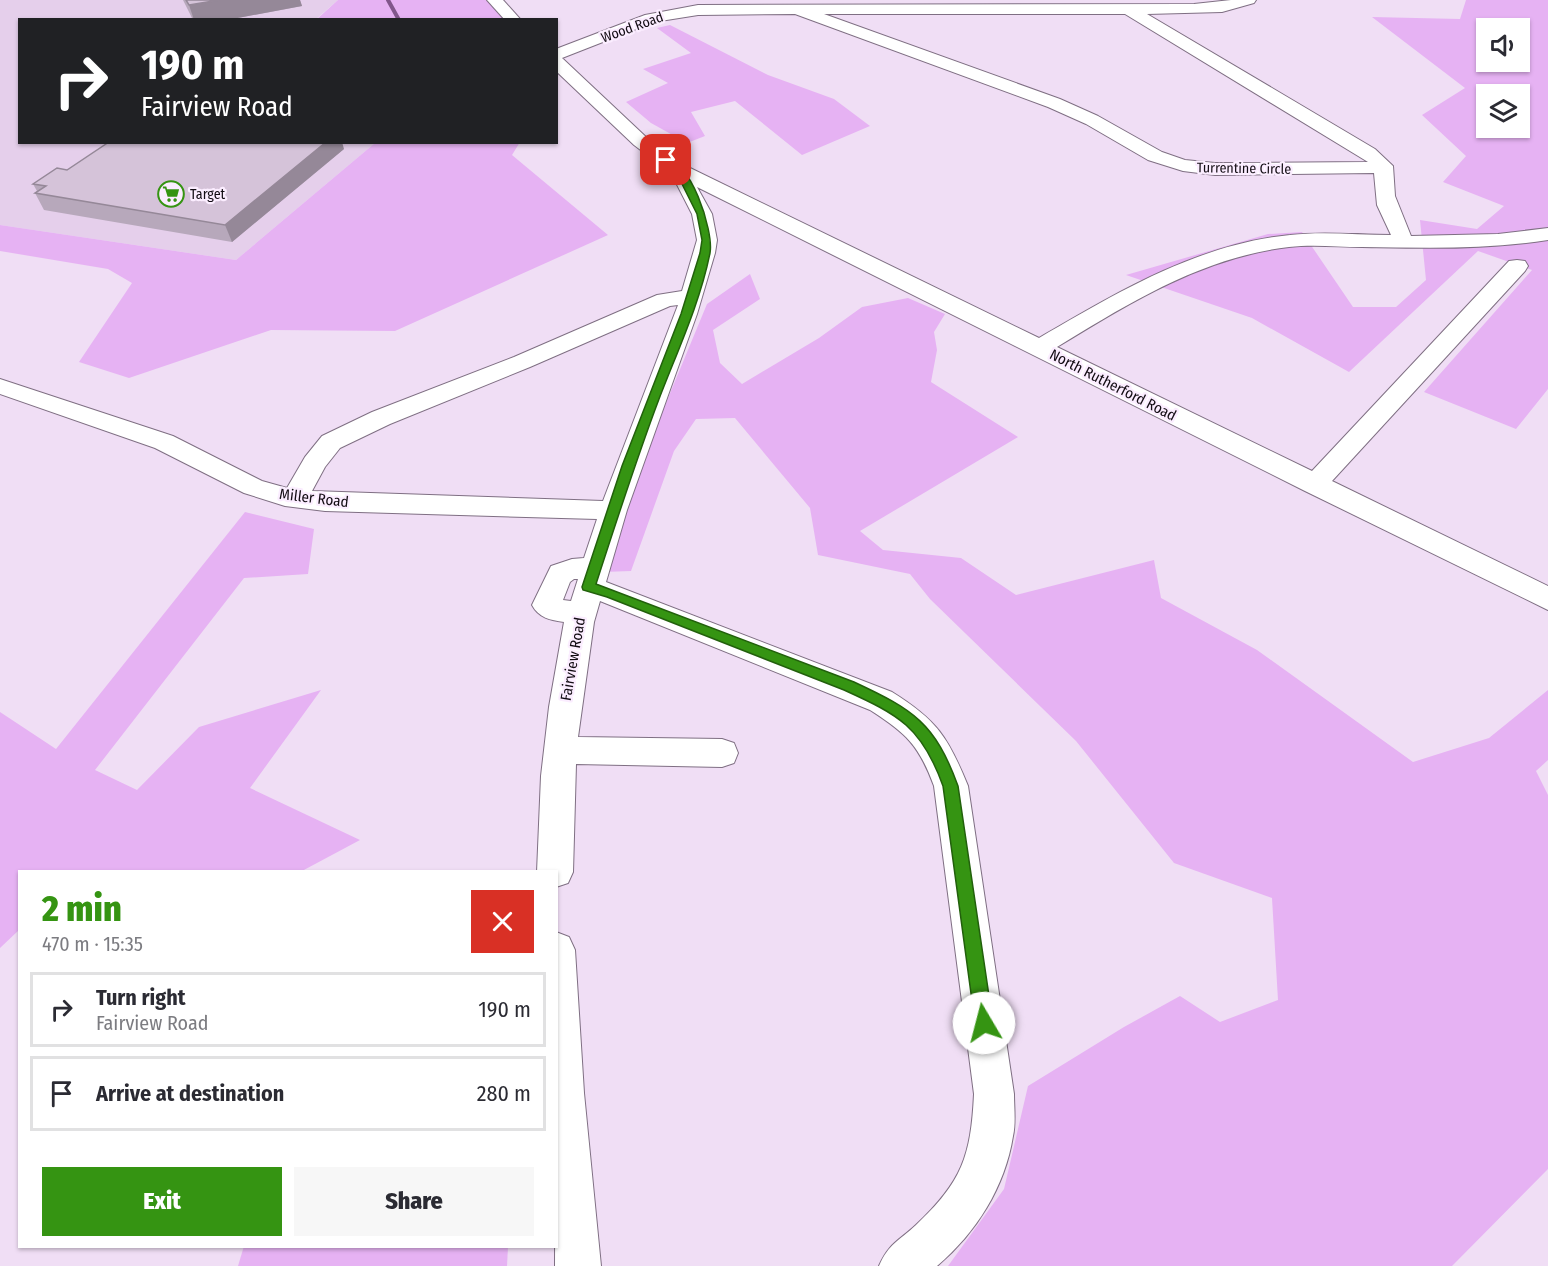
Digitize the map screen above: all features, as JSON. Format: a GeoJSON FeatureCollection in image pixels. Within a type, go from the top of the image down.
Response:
{"type":"FeatureCollection","features":[{"type":"Feature","properties":{"kind":"street"},"geometry":{"type":"LineString","coordinates":[[494,0],[512,18]]}},
{"type":"Feature","properties":{"kind":"street","name":"Wood Road"},"geometry":{"type":"LineString","coordinates":[[558,54],[650,18],[698,5],[800,11],[1130,10],[1210,8],[1250,0]]}},
{"type":"Feature","properties":{"kind":"street"},"geometry":{"type":"LineString","coordinates":[[1130,10],[1368,153],[1384,166],[1381,182],[1384,197],[1404,241]]}},
{"type":"Feature","properties":{"kind":"street","name":"Turrentine Circle"},"geometry":{"type":"LineString","coordinates":[[800,11],[1054,103],[1092,120],[1155,156],[1183,165],[1215,169],[1356,169],[1384,166]]}},
{"type":"Feature","properties":{"kind":"street","name":"Fairview Road"},"geometry":{"type":"LineString","coordinates":[[555,870],[565,707],[588,590],[613,510],[691,297],[705,253],[706,228],[702,214],[679,170],[640,141],[558,63]]}},
{"type":"Feature","properties":{"kind":"street","name":"North Rutherford Road"},"geometry":{"type":"LineString","coordinates":[[679,170],[1548,599]]}},
{"type":"Feature","properties":{"kind":"street"},"geometry":{"type":"LineString","coordinates":[[1039,348],[1140,288],[1172,272],[1206,260],[1289,241],[1450,242],[1548,234]]}},
{"type":"Feature","properties":{"kind":"street"},"geometry":{"type":"LineString","coordinates":[[1314,485],[1517,266]]}},
{"type":"Feature","properties":{"kind":"street"},"geometry":{"type":"LineString","coordinates":[[295,498],[314,464],[331,442],[381,418],[543,353],[665,300],[691,297]]}},
{"type":"Feature","properties":{"kind":"street","name":"Miller Road"},"geometry":{"type":"LineString","coordinates":[[0,386],[117,424],[164,442],[252,487],[295,498],[325,502],[613,510]]}},
{"type":"Feature","properties":{"kind":"street"},"geometry":{"type":"LineString","coordinates":[[588,590],[633,602],[881,701],[916,725],[939,755],[951,786],[965,882],[994,1094],[993,1134],[985,1167],[961,1210],[931,1242],[902,1266]]}},
{"type":"Feature","properties":{"kind":"street"},"geometry":{"type":"LineString","coordinates":[[561,750],[722,753]]}},
{"type":"Feature","properties":{"kind":"street"},"geometry":{"type":"LineString","coordinates":[[558,986],[578,1266]]}},
{"type":"Feature","properties":{"kind":"shaded area"},"geometry":{"type":"Polygon","coordinates":[[[0,0],[338,0],[317,18],[18,18],[18,144],[374,144],[236,260],[0,225],[0,0]]]}},
{"type":"Feature","properties":{"kind":"shaded area"},"geometry":{"type":"Polygon","coordinates":[[[338,0],[491,0],[508,18],[318,18],[338,0]]]}},
{"type":"Feature","properties":{"kind":"shaded area"},"geometry":{"type":"Polygon","coordinates":[[[1466,0],[1548,0],[1548,389],[1516,429],[1424,392],[1532,270],[1478,251],[1349,372],[1252,318],[1126,275],[1268,234],[1302,232],[1353,307],[1396,307],[1426,280],[1420,220],[1477,229],[1504,206],[1443,182],[1466,156],[1422,115],[1465,88],[1372,17],[1460,19],[1466,0]]]}},
{"type":"Feature","properties":{"kind":"shaded area"},"geometry":{"type":"Polygon","coordinates":[[[670,25],[768,75],[834,99],[870,126],[802,155],[735,101],[691,112],[705,136],[687,143],[651,123],[626,102],[668,83],[643,69],[691,53],[657,28],[670,25]]]}},
{"type":"Feature","properties":{"kind":"shaded area"},"geometry":{"type":"Polygon","coordinates":[[[374,144],[519,144],[512,155],[608,235],[395,331],[271,330],[129,378],[79,362],[132,283],[108,269],[0,251],[0,225],[236,260],[374,144]]]}},
{"type":"Feature","properties":{"kind":"shaded area"},"geometry":{"type":"Polygon","coordinates":[[[750,274],[760,299],[713,330],[720,363],[742,384],[819,338],[862,307],[908,298],[945,314],[934,332],[937,350],[931,382],[1018,437],[860,531],[883,550],[961,558],[1016,595],[1154,560],[1161,598],[1257,650],[1413,762],[1489,738],[1548,690],[1548,760],[1536,771],[1548,795],[1548,1169],[1452,1266],[948,1266],[1004,1189],[1028,1086],[1124,1027],[1180,996],[1220,1022],[1278,1000],[1272,898],[1174,863],[1076,741],[930,599],[910,574],[818,555],[810,508],[735,418],[696,419],[674,451],[631,571],[603,572],[649,444],[707,304],[750,274]]]}},
{"type":"Feature","properties":{"kind":"shaded area"},"geometry":{"type":"Polygon","coordinates":[[[245,512],[314,529],[308,574],[244,578],[95,770],[137,790],[199,727],[321,690],[250,788],[360,840],[304,870],[18,870],[18,931],[0,948],[0,712],[56,749],[245,512]]]}},
{"type":"Feature","properties":{"kind":"shaded area"},"geometry":{"type":"Polygon","coordinates":[[[243,1248],[508,1248],[507,1266],[238,1266],[243,1248]]]}},
{"type":"Feature","properties":{"kind":"building"},"geometry":{"type":"Polygon","coordinates":[[[186,0],[219,0],[189,5],[186,0]]]}},
{"type":"Feature","properties":{"kind":"building","name":"Target"},"geometry":{"type":"Polygon","coordinates":[[[106,144],[324,144],[225,225],[35,193],[46,186],[33,184],[57,168],[67,170],[106,144]]]}},
{"type":"Feature","properties":{"kind":"waterway"},"geometry":{"type":"LineString","coordinates":[[388,0],[398,18]]}},
{"type":"Feature","properties":{"kind":"place","name":"Target"},"geometry":{"type":"Point","coordinates":[171,194]}},
{"type":"Feature","properties":{"kind":"route"},"geometry":{"type":"LineString","coordinates":[[666,160],[679,170],[702,214],[707,240],[705,253],[686,314],[628,466],[588,587],[849,686],[881,701],[903,715],[924,733],[939,755],[951,786],[984,1023]]}}]}
